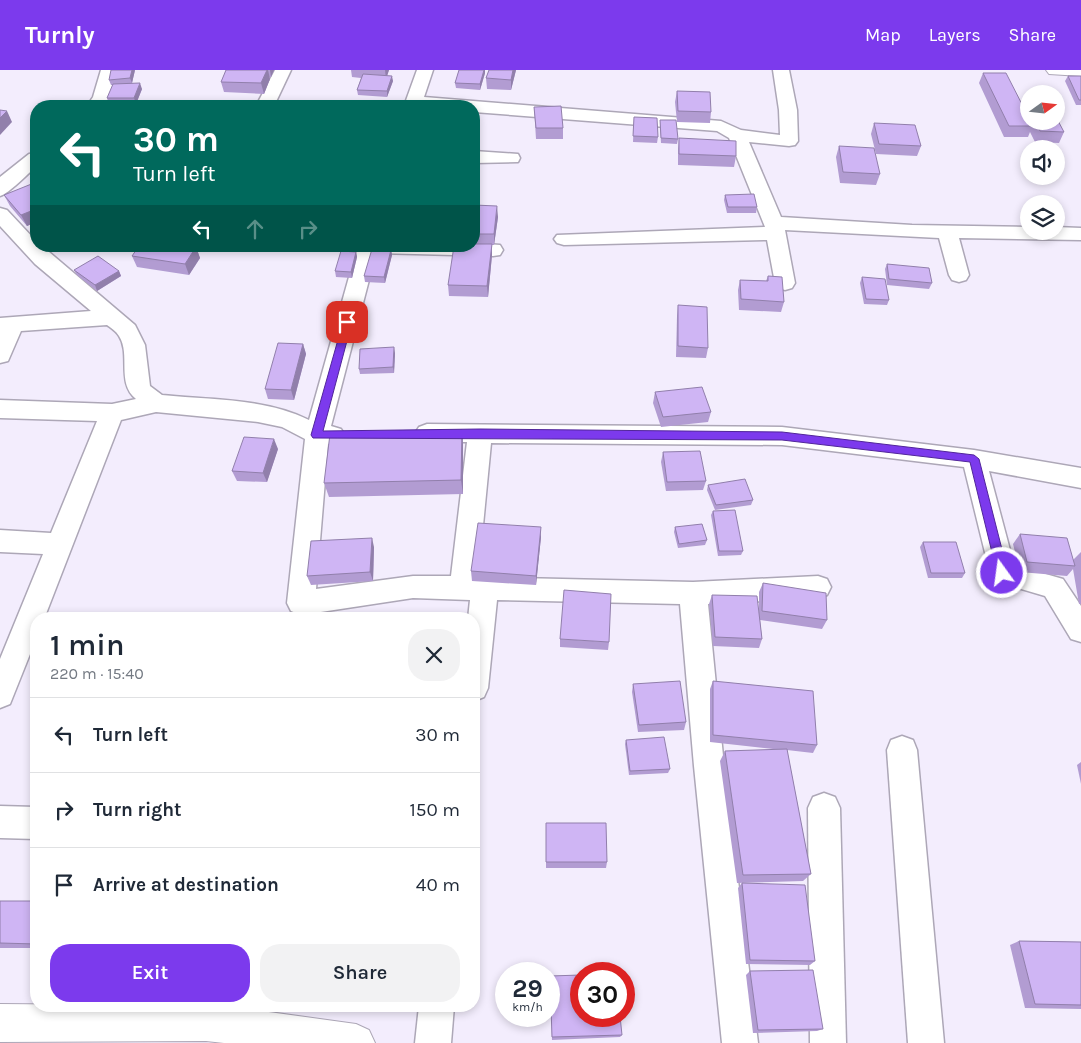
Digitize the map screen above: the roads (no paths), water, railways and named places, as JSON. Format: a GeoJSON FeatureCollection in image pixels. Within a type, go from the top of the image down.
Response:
{"type":"FeatureCollection","features":[{"type":"Feature","properties":{"kind":"street"},"geometry":{"type":"LineString","coordinates":[[100,100],[108,70]]}},
{"type":"Feature","properties":{"kind":"street"},"geometry":{"type":"LineString","coordinates":[[268,100],[282,70]]}},
{"type":"Feature","properties":{"kind":"street"},"geometry":{"type":"LineString","coordinates":[[415,100],[425,70]]}},
{"type":"Feature","properties":{"kind":"street"},"geometry":{"type":"LineString","coordinates":[[480,107],[721,126],[737,135],[789,141],[788,110],[781,70]]}},
{"type":"Feature","properties":{"kind":"street"},"geometry":{"type":"LineString","coordinates":[[1056,70],[1081,71]]}},
{"type":"Feature","properties":{"kind":"street"},"geometry":{"type":"LineString","coordinates":[[737,135],[775,228],[785,283]]}},
{"type":"Feature","properties":{"kind":"street"},"geometry":{"type":"LineString","coordinates":[[480,157],[511,158]]}},
{"type":"Feature","properties":{"kind":"street"},"geometry":{"type":"LineString","coordinates":[[0,190],[6,182],[30,164]]}},
{"type":"Feature","properties":{"kind":"street"},"geometry":{"type":"LineString","coordinates":[[0,214],[30,248]]}},
{"type":"Feature","properties":{"kind":"street"},"geometry":{"type":"LineString","coordinates":[[564,239],[775,228],[1081,234]]}},
{"type":"Feature","properties":{"kind":"street"},"geometry":{"type":"LineString","coordinates":[[947,232],[959,275]]}},
{"type":"Feature","properties":{"kind":"street"},"geometry":{"type":"LineString","coordinates":[[480,250],[493,250]]}},
{"type":"Feature","properties":{"kind":"street"},"geometry":{"type":"LineString","coordinates":[[35,252],[114,317],[127,330],[134,345],[136,376],[140,390],[156,403]]}},
{"type":"Feature","properties":{"kind":"street"},"geometry":{"type":"LineString","coordinates":[[366,252],[317,435],[299,611],[413,587],[693,593],[818,587]]}},
{"type":"Feature","properties":{"kind":"street"},"geometry":{"type":"LineString","coordinates":[[0,356],[7,325],[114,317]]}},
{"type":"Feature","properties":{"kind":"street"},"geometry":{"type":"LineString","coordinates":[[0,409],[112,413],[156,403],[258,412],[288,420],[317,435],[355,434]]}},
{"type":"Feature","properties":{"kind":"street"},"geometry":{"type":"LineString","coordinates":[[35,612],[112,413]]}},
{"type":"Feature","properties":{"kind":"street"},"geometry":{"type":"LineString","coordinates":[[474,612],[480,433]]}},
{"type":"Feature","properties":{"kind":"street"},"geometry":{"type":"LineString","coordinates":[[403,434],[782,436],[974,459],[1081,478]]}},
{"type":"Feature","properties":{"kind":"street"},"geometry":{"type":"LineString","coordinates":[[974,459],[1002,573],[1054,587],[1081,630]]}},
{"type":"Feature","properties":{"kind":"street"},"geometry":{"type":"LineString","coordinates":[[0,541],[60,544]]}},
{"type":"Feature","properties":{"kind":"street"},"geometry":{"type":"LineString","coordinates":[[693,593],[709,766],[740,1043]]}},
{"type":"Feature","properties":{"kind":"street"},"geometry":{"type":"LineString","coordinates":[[0,695],[17,661],[30,626]]}},
{"type":"Feature","properties":{"kind":"street"},"geometry":{"type":"LineString","coordinates":[[902,750],[926,1043]]}},
{"type":"Feature","properties":{"kind":"street"},"geometry":{"type":"LineString","coordinates":[[824,808],[828,1043]]}},
{"type":"Feature","properties":{"kind":"street"},"geometry":{"type":"LineString","coordinates":[[0,822],[30,823]]}},
{"type":"Feature","properties":{"kind":"street"},"geometry":{"type":"LineString","coordinates":[[433,1043],[436,1012]]}},
{"type":"Feature","properties":{"kind":"street"},"geometry":{"type":"LineString","coordinates":[[11,1030],[207,1014],[356,1043]]}}]}
